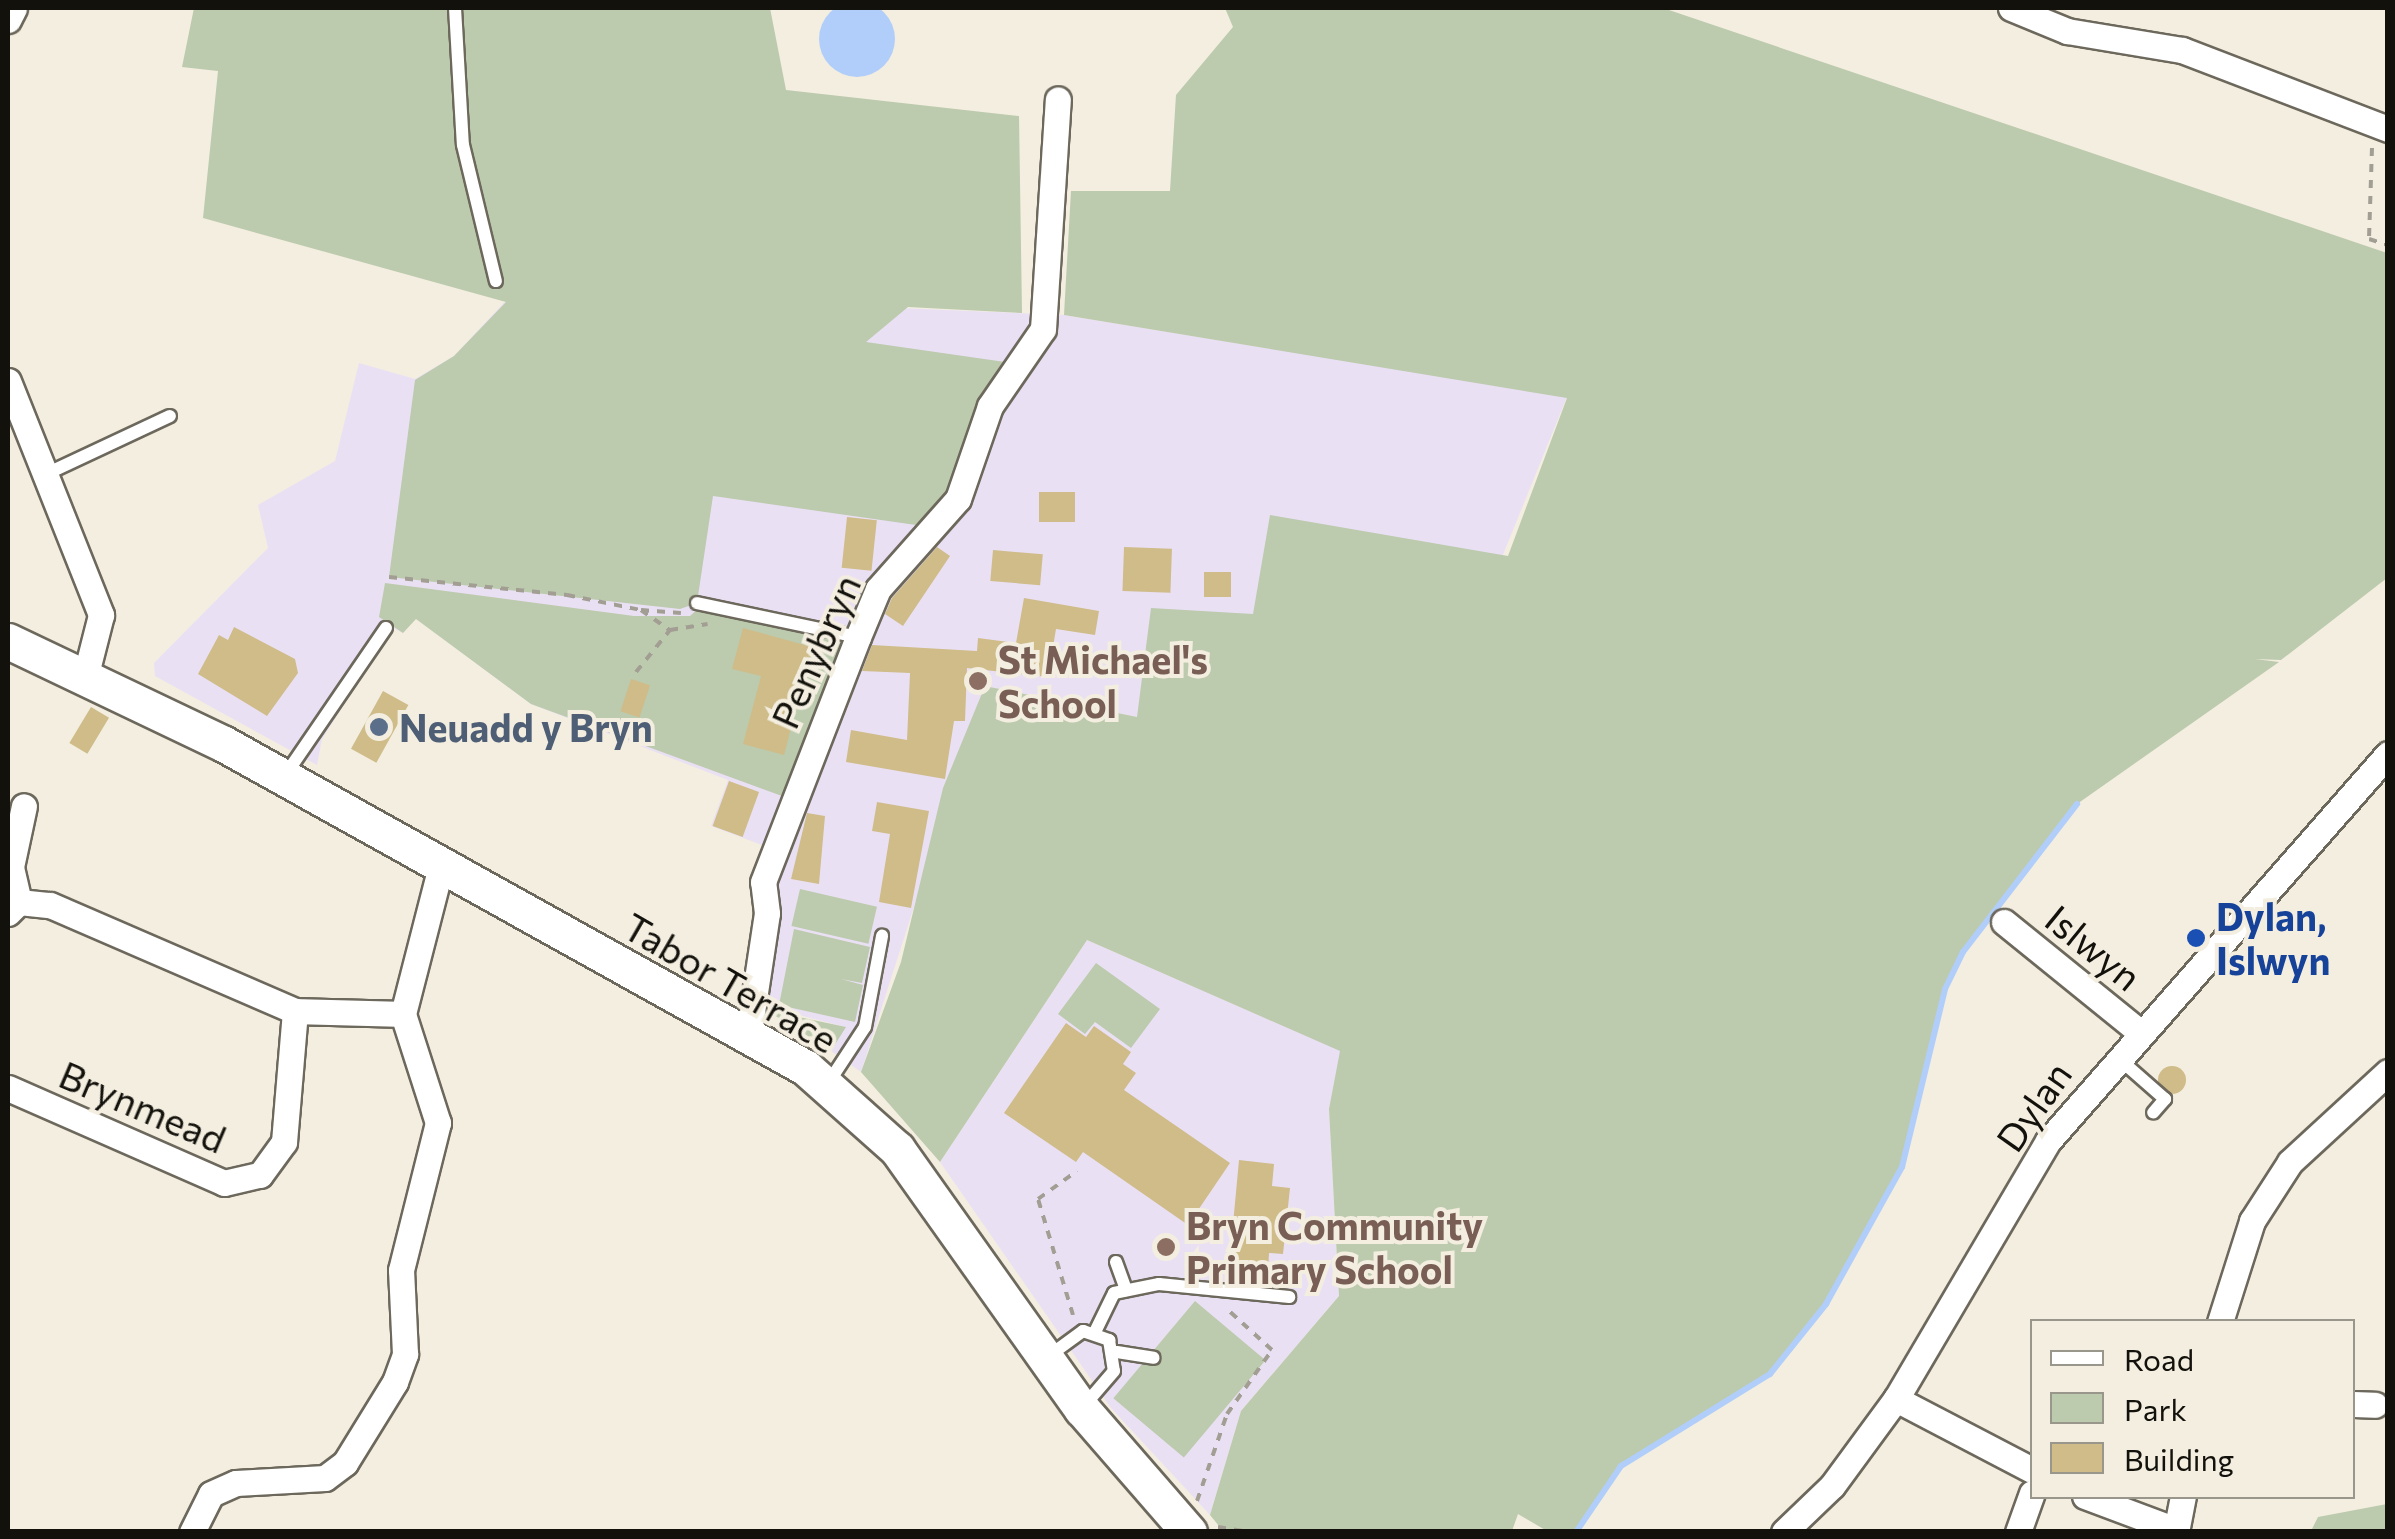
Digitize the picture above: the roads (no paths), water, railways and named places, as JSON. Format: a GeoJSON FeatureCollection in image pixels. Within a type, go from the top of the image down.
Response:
{"type":"FeatureCollection","features":[{"type":"Feature","properties":{"kind":"main road","name":"Tabor Terrace"},"geometry":{"type":"LineString","coordinates":[[8,641],[284,778],[748,1032],[827,1085],[908,1162],[1082,1409],[1196,1530]]}},
{"type":"Feature","properties":{"kind":"street"},"geometry":{"type":"LineString","coordinates":[[8,20],[14,8]]}},
{"type":"Feature","properties":{"kind":"street"},"geometry":{"type":"LineString","coordinates":[[2011,8],[2067,31],[2182,50],[2380,126]]}},
{"type":"Feature","properties":{"kind":"street","name":"Penybryn"},"geometry":{"type":"LineString","coordinates":[[748,1032],[768,913],[763,882],[878,589],[958,500],[990,406],[1043,328],[1058,100]]}},
{"type":"Feature","properties":{"kind":"street"},"geometry":{"type":"LineString","coordinates":[[8,382],[42,476],[101,615],[85,678]]}},
{"type":"Feature","properties":{"kind":"street","name":"Dylan"},"geometry":{"type":"LineString","coordinates":[[1784,1532],[1832,1486],[1896,1400],[2048,1141],[2136,1030],[2388,754]]}},
{"type":"Feature","properties":{"kind":"street"},"geometry":{"type":"LineString","coordinates":[[24,806],[10,867],[14,907],[50,904],[295,1012],[403,1014]]}},
{"type":"Feature","properties":{"kind":"street"},"geometry":{"type":"LineString","coordinates":[[192,1532],[211,1494],[236,1483],[296,1484],[345,1463],[395,1382],[404,1354],[401,1270],[438,1124],[403,1014],[440,866]]}},
{"type":"Feature","properties":{"kind":"street","name":"Islwyn"},"geometry":{"type":"LineString","coordinates":[[2004,922],[2136,1030]]}},
{"type":"Feature","properties":{"kind":"street","name":"Brynmead"},"geometry":{"type":"LineString","coordinates":[[8,1088],[224,1183],[260,1175],[284,1142],[295,1012]]}},
{"type":"Feature","properties":{"kind":"street"},"geometry":{"type":"LineString","coordinates":[[2221,1319],[2252,1221],[2290,1162],[2388,1072]]}},
{"type":"Feature","properties":{"kind":"street"},"geometry":{"type":"LineString","coordinates":[[1896,1400],[2030,1469]]}},
{"type":"Feature","properties":{"kind":"street"},"geometry":{"type":"LineString","coordinates":[[2018,1532],[2030,1499]]}},
{"type":"Feature","properties":{"kind":"street"},"geometry":{"type":"LineString","coordinates":[[2093,1499],[2176,1531],[2182,1499]]}},
{"type":"Feature","properties":{"kind":"lane"},"geometry":{"type":"LineString","coordinates":[[455,8],[462,145],[496,281]]}},
{"type":"Feature","properties":{"kind":"lane"},"geometry":{"type":"LineString","coordinates":[[42,476],[170,416]]}},
{"type":"Feature","properties":{"kind":"lane"},"geometry":{"type":"LineString","coordinates":[[698,603],[858,637]]}},
{"type":"Feature","properties":{"kind":"lane"},"geometry":{"type":"LineString","coordinates":[[284,778],[386,628]]}},
{"type":"Feature","properties":{"kind":"lane"},"geometry":{"type":"LineString","coordinates":[[827,1085],[865,1027],[882,936]]}},
{"type":"Feature","properties":{"kind":"lane"},"geometry":{"type":"LineString","coordinates":[[2116,1056],[2165,1100],[2153,1113]]}},
{"type":"Feature","properties":{"kind":"lane"},"geometry":{"type":"LineString","coordinates":[[1116,1262],[1126,1290]]}},
{"type":"Feature","properties":{"kind":"lane"},"geometry":{"type":"LineString","coordinates":[[1095,1332],[1100,1307],[1126,1290],[1214,1286],[1289,1297]]}},
{"type":"Feature","properties":{"kind":"lane"},"geometry":{"type":"LineString","coordinates":[[1046,1358],[1095,1332]]}},
{"type":"Feature","properties":{"kind":"lane"},"geometry":{"type":"LineString","coordinates":[[1095,1332],[1117,1352],[1154,1358]]}},
{"type":"Feature","properties":{"kind":"lane"},"geometry":{"type":"LineString","coordinates":[[1082,1409],[1114,1371],[1117,1352]]}},
{"type":"Feature","properties":{"kind":"water"},"geometry":{"type":"Polygon","coordinates":[[[857,1],[884,12],[895,39],[884,66],[857,77],[830,66],[819,39],[830,12],[857,1]]]}},
{"type":"Feature","properties":{"kind":"waterway"},"geometry":{"type":"LineString","coordinates":[[1576,1532],[1621,1466],[1770,1374],[1826,1304],[1902,1167],[1945,989],[1963,952],[2077,804]]}},
{"type":"Feature","properties":{"kind":"place","name":"St Michael's School"},"geometry":{"type":"Point","coordinates":[978,681]}},
{"type":"Feature","properties":{"kind":"place","name":"Neuadd y Bryn"},"geometry":{"type":"Point","coordinates":[379,727]}},
{"type":"Feature","properties":{"kind":"place","name":"Dylan, Islwyn"},"geometry":{"type":"Point","coordinates":[2196,938]}},
{"type":"Feature","properties":{"kind":"place","name":"Bryn Community Primary School"},"geometry":{"type":"Point","coordinates":[1166,1247]}}]}
